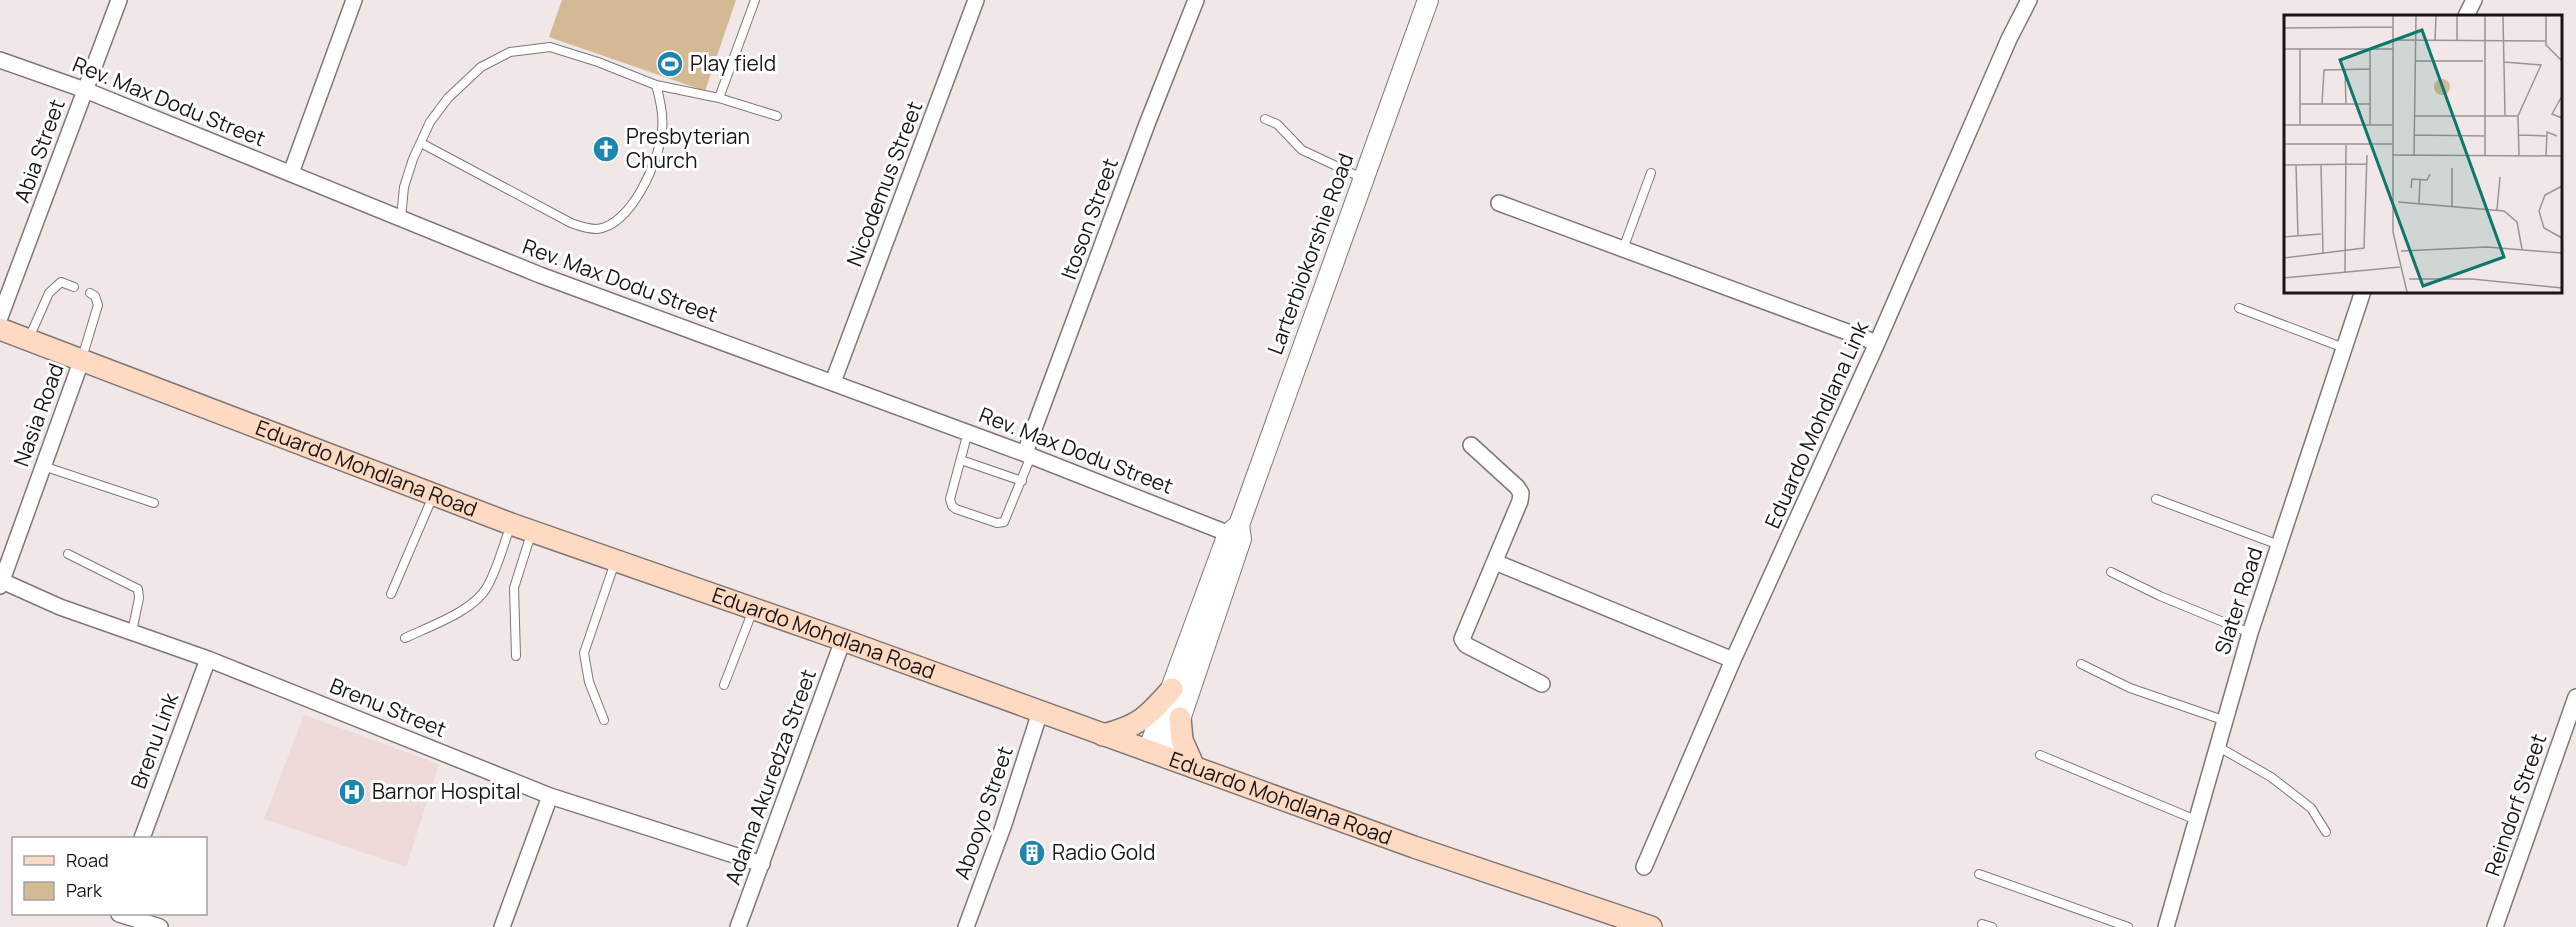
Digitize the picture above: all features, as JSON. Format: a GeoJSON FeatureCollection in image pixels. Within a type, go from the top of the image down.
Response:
{"type":"FeatureCollection","features":[{"type":"Feature","properties":{"kind":"main road","name":"Eduardo Mohdlana Road"},"geometry":{"type":"LineString","coordinates":[[0,329],[511,524],[843,640],[1414,847],[1651,927]]}},
{"type":"Feature","properties":{"kind":"main road"},"geometry":{"type":"LineString","coordinates":[[1103,735],[1126,730],[1141,722],[1172,690]]}},
{"type":"Feature","properties":{"kind":"main road"},"geometry":{"type":"LineString","coordinates":[[1180,718],[1182,740],[1194,767]]}},
{"type":"Feature","properties":{"kind":"street","name":"Abia Street"},"geometry":{"type":"LineString","coordinates":[[0,318],[119,0]]}},
{"type":"Feature","properties":{"kind":"street"},"geometry":{"type":"LineString","coordinates":[[291,173],[354,0]]}},
{"type":"Feature","properties":{"kind":"street","name":"Nicodemus Street"},"geometry":{"type":"LineString","coordinates":[[833,382],[976,0]]}},
{"type":"Feature","properties":{"kind":"street","name":"Itoson Street"},"geometry":{"type":"LineString","coordinates":[[1028,454],[1147,124],[1197,0]]}},
{"type":"Feature","properties":{"kind":"street","name":"Larterbiokorshie Road"},"geometry":{"type":"LineString","coordinates":[[1158,755],[1172,690],[1236,533],[1428,0]]}},
{"type":"Feature","properties":{"kind":"street","name":"Eduardo Mohdlana Link"},"geometry":{"type":"LineString","coordinates":[[1644,867],[1733,660],[1877,343],[2009,39],[2029,0]]}},
{"type":"Feature","properties":{"kind":"street"},"geometry":{"type":"LineString","coordinates":[[2466,15],[2474,0]]}},
{"type":"Feature","properties":{"kind":"street","name":"Rev. Max Dodu Street"},"geometry":{"type":"LineString","coordinates":[[0,60],[85,90],[540,275],[1236,533]]}},
{"type":"Feature","properties":{"kind":"street"},"geometry":{"type":"LineString","coordinates":[[1499,203],[1877,343]]}},
{"type":"Feature","properties":{"kind":"street","name":"Slater Road"},"geometry":{"type":"LineString","coordinates":[[2166,927],[2223,720],[2362,292]]}},
{"type":"Feature","properties":{"kind":"street","name":"Nasia Road"},"geometry":{"type":"LineString","coordinates":[[1,584],[82,359]]}},
{"type":"Feature","properties":{"kind":"street"},"geometry":{"type":"LineString","coordinates":[[1471,445],[1518,487],[1521,493],[1496,562],[1462,639],[1466,645],[1542,684]]}},
{"type":"Feature","properties":{"kind":"street","name":"Larterbiokorshie Road"},"geometry":{"type":"LineString","coordinates":[[1158,755],[1180,718],[1236,533]]}},
{"type":"Feature","properties":{"kind":"street"},"geometry":{"type":"LineString","coordinates":[[1496,562],[1733,660]]}},
{"type":"Feature","properties":{"kind":"street","name":"Brenu Street"},"geometry":{"type":"LineString","coordinates":[[1,584],[208,658],[550,796],[762,864]]}},
{"type":"Feature","properties":{"kind":"street","name":"Adama Akuredza Street"},"geometry":{"type":"LineString","coordinates":[[738,927],[843,640]]}},
{"type":"Feature","properties":{"kind":"street","name":"Brenu Link"},"geometry":{"type":"LineString","coordinates":[[142,837],[208,658]]}},
{"type":"Feature","properties":{"kind":"street","name":"Reindorf Street"},"geometry":{"type":"LineString","coordinates":[[2495,927],[2576,698]]}},
{"type":"Feature","properties":{"kind":"street","name":"Abooyo Street"},"geometry":{"type":"LineString","coordinates":[[966,927],[1040,712]]}},
{"type":"Feature","properties":{"kind":"street"},"geometry":{"type":"LineString","coordinates":[[502,927],[550,796]]}},
{"type":"Feature","properties":{"kind":"street"},"geometry":{"type":"LineString","coordinates":[[120,915],[160,927]]}},
{"type":"Feature","properties":{"kind":"lane"},"geometry":{"type":"LineString","coordinates":[[719,98],[755,0]]}},
{"type":"Feature","properties":{"kind":"lane"},"geometry":{"type":"LineString","coordinates":[[400,218],[404,187],[430,122],[448,98],[480,67],[510,52],[550,48],[598,62],[657,85],[719,98],[777,116]]}},
{"type":"Feature","properties":{"kind":"lane"},"geometry":{"type":"LineString","coordinates":[[421,142],[570,223],[599,229],[616,222],[645,187],[662,131],[657,85]]}},
{"type":"Feature","properties":{"kind":"lane"},"geometry":{"type":"LineString","coordinates":[[1265,119],[1277,124],[1302,150],[1363,178]]}},
{"type":"Feature","properties":{"kind":"lane"},"geometry":{"type":"LineString","coordinates":[[1623,249],[1651,173]]}},
{"type":"Feature","properties":{"kind":"lane"},"geometry":{"type":"LineString","coordinates":[[28,339],[49,293],[61,282],[74,288]]}},
{"type":"Feature","properties":{"kind":"lane"},"geometry":{"type":"LineString","coordinates":[[82,359],[98,305],[95,296],[90,293]]}},
{"type":"Feature","properties":{"kind":"lane"},"geometry":{"type":"LineString","coordinates":[[2239,308],[2344,348]]}},
{"type":"Feature","properties":{"kind":"lane"},"geometry":{"type":"LineString","coordinates":[[968,432],[950,499],[952,506],[956,509],[997,523],[1004,522],[1022,481],[1028,454]]}},
{"type":"Feature","properties":{"kind":"lane"},"geometry":{"type":"LineString","coordinates":[[961,460],[1022,481]]}},
{"type":"Feature","properties":{"kind":"lane"},"geometry":{"type":"LineString","coordinates":[[43,466],[154,502]]}},
{"type":"Feature","properties":{"kind":"lane"},"geometry":{"type":"LineString","coordinates":[[391,594],[434,495]]}},
{"type":"Feature","properties":{"kind":"lane"},"geometry":{"type":"LineString","coordinates":[[2156,499],[2279,545]]}},
{"type":"Feature","properties":{"kind":"lane"},"geometry":{"type":"LineString","coordinates":[[405,638],[468,607],[477,600],[487,587],[511,524]]}},
{"type":"Feature","properties":{"kind":"lane"},"geometry":{"type":"LineString","coordinates":[[516,656],[514,588],[532,531]]}},
{"type":"Feature","properties":{"kind":"lane"},"geometry":{"type":"LineString","coordinates":[[68,554],[138,589],[139,598],[132,632]]}},
{"type":"Feature","properties":{"kind":"lane"},"geometry":{"type":"LineString","coordinates":[[604,720],[589,682],[584,653],[616,561]]}},
{"type":"Feature","properties":{"kind":"lane"},"geometry":{"type":"LineString","coordinates":[[2111,572],[2160,596],[2250,633]]}},
{"type":"Feature","properties":{"kind":"lane"},"geometry":{"type":"LineString","coordinates":[[724,685],[753,609]]}},
{"type":"Feature","properties":{"kind":"lane"},"geometry":{"type":"LineString","coordinates":[[2081,664],[2130,688],[2223,720]]}},
{"type":"Feature","properties":{"kind":"lane"},"geometry":{"type":"LineString","coordinates":[[2216,746],[2271,777],[2311,808],[2326,832]]}},
{"type":"Feature","properties":{"kind":"lane"},"geometry":{"type":"LineString","coordinates":[[2040,755],[2196,820]]}},
{"type":"Feature","properties":{"kind":"lane"},"geometry":{"type":"LineString","coordinates":[[1979,874],[2128,927]]}},
{"type":"Feature","properties":{"kind":"lane"},"geometry":{"type":"LineString","coordinates":[[1982,924],[1992,927]]}},
{"type":"Feature","properties":{"kind":"shaded area","name":"Barnor Hospital"},"geometry":{"type":"Polygon","coordinates":[[[304,715],[439,764],[406,867],[264,819],[304,715]]]}},
{"type":"Feature","properties":{"kind":"green space","name":"Play field"},"geometry":{"type":"Polygon","coordinates":[[[562,0],[736,0],[705,91],[549,37],[562,0]]]}},
{"type":"Feature","properties":{"kind":"place","name":"Play field"},"geometry":{"type":"Point","coordinates":[670,64]}},
{"type":"Feature","properties":{"kind":"place","name":"Presbyterian Church"},"geometry":{"type":"Point","coordinates":[606,149]}},
{"type":"Feature","properties":{"kind":"place","name":"Barnor Hospital"},"geometry":{"type":"Point","coordinates":[352,792]}},
{"type":"Feature","properties":{"kind":"place","name":"Radio Gold"},"geometry":{"type":"Point","coordinates":[1032,853]}}]}
